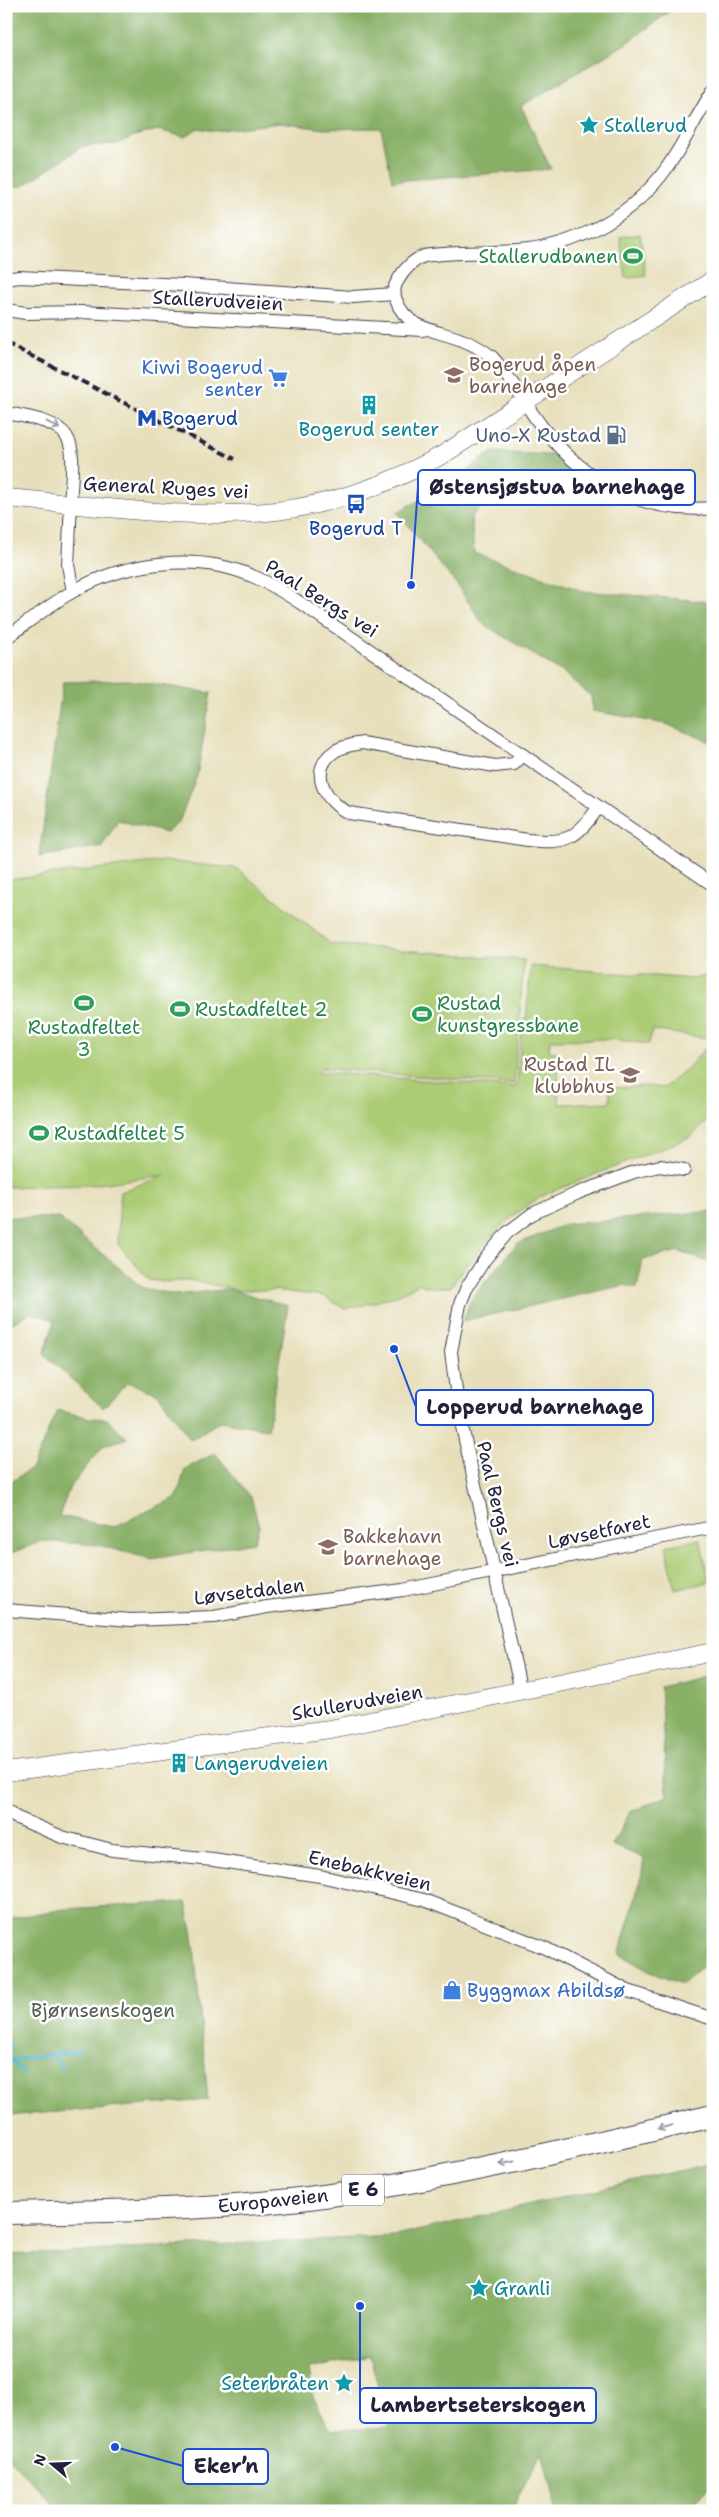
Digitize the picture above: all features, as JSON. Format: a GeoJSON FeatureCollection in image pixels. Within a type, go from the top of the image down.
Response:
{"type":"FeatureCollection","features":[{"type":"Feature","properties":{"kind":"highway","name":"Europaveien"},"geometry":{"type":"LineString","coordinates":[[6,2213],[202,2206],[322,2196],[412,2183],[713,2116]]}},
{"type":"Feature","properties":{"kind":"highway","name":"Europaveien"},"geometry":{"type":"LineString","coordinates":[[6,2228],[200,2221],[282,2215],[365,2205],[489,2182],[713,2132]]}},
{"type":"Feature","properties":{"kind":"main road","name":"General Ruges vei"},"geometry":{"type":"LineString","coordinates":[[6,498],[230,514],[277,511],[313,505],[382,484],[429,462],[713,280]]}},
{"type":"Feature","properties":{"kind":"main road","name":"Skullerudveien"},"geometry":{"type":"LineString","coordinates":[[6,1772],[330,1730],[713,1652]]}},
{"type":"Feature","properties":{"kind":"street"},"geometry":{"type":"LineString","coordinates":[[394,294],[394,286],[403,271],[416,259],[424,256],[499,253],[533,249],[570,239],[618,216],[650,189],[666,169],[713,91]]}},
{"type":"Feature","properties":{"kind":"street","name":"Stallerudveien"},"geometry":{"type":"LineString","coordinates":[[6,279],[19,277],[183,285],[353,296],[394,294],[398,304],[409,320],[428,330],[462,340],[483,350],[498,364],[560,448],[576,464],[602,484],[622,495],[656,504],[713,508]]}},
{"type":"Feature","properties":{"kind":"street","name":"Stallerudveien"},"geometry":{"type":"LineString","coordinates":[[6,310],[26,313],[82,312],[287,322],[384,330],[428,330]]}},
{"type":"Feature","properties":{"kind":"street"},"geometry":{"type":"LineString","coordinates":[[6,413],[41,419],[54,424],[68,438],[73,460],[68,564],[73,591]]}},
{"type":"Feature","properties":{"kind":"street","name":"Paal Bergs vei"},"geometry":{"type":"LineString","coordinates":[[6,638],[73,591],[105,576],[190,562],[221,566],[251,575],[305,606],[713,885]]}},
{"type":"Feature","properties":{"kind":"street"},"geometry":{"type":"LineString","coordinates":[[523,756],[514,764],[495,766],[362,744],[344,748],[329,757],[321,775],[322,784],[330,801],[349,813],[542,842],[554,843],[571,837],[586,824],[598,808]]}},
{"type":"Feature","properties":{"kind":"street","name":"Paal Bergs vei"},"geometry":{"type":"LineString","coordinates":[[521,1691],[459,1414],[451,1352],[456,1317],[467,1287],[485,1259],[507,1233],[539,1210],[578,1193],[648,1168],[660,1166],[684,1170]]}},
{"type":"Feature","properties":{"kind":"street","name":"Løvsetfaret"},"geometry":{"type":"LineString","coordinates":[[494,1572],[713,1527]]}},
{"type":"Feature","properties":{"kind":"street","name":"Løvsetdalen"},"geometry":{"type":"LineString","coordinates":[[6,1610],[131,1620],[214,1617],[267,1607],[386,1593],[494,1572]]}},
{"type":"Feature","properties":{"kind":"street","name":"Enebakkveien"},"geometry":{"type":"LineString","coordinates":[[6,1809],[14,1817],[62,1837],[103,1848],[213,1860],[320,1876],[424,1900],[545,1948],[610,1983],[645,1998],[713,2019]]}},
{"type":"Feature","properties":{"kind":"green space"},"geometry":{"type":"Polygon","coordinates":[[[6,6],[677,6],[627,43],[521,106],[551,169],[392,181],[381,128],[324,129],[280,123],[214,131],[198,128],[185,137],[158,130],[134,136],[117,144],[83,146],[23,186],[6,188],[6,6]]]}},
{"type":"Feature","properties":{"kind":"green space","name":"Stallerudbanen"},"geometry":{"type":"Polygon","coordinates":[[[640,234],[646,275],[626,278],[620,237],[640,234]]]}},
{"type":"Feature","properties":{"kind":"green space"},"geometry":{"type":"Polygon","coordinates":[[[492,452],[551,455],[582,469],[567,503],[531,495],[483,504],[471,517],[474,553],[583,591],[713,602],[713,743],[666,724],[593,711],[591,696],[564,673],[483,624],[457,585],[397,512],[443,488],[492,452]]]}},
{"type":"Feature","properties":{"kind":"green space"},"geometry":{"type":"Polygon","coordinates":[[[128,680],[211,693],[197,776],[179,822],[166,833],[118,820],[102,846],[39,857],[63,682],[128,680]]]}},
{"type":"Feature","properties":{"kind":"green space"},"geometry":{"type":"Polygon","coordinates":[[[163,861],[236,868],[331,944],[524,960],[514,1084],[320,1068],[316,1072],[514,1087],[517,1086],[522,1020],[526,1020],[531,966],[693,979],[713,974],[713,1031],[705,1038],[652,1030],[649,1044],[610,1039],[550,1040],[549,1052],[558,1052],[559,1104],[610,1102],[610,1088],[648,1086],[664,1088],[689,1067],[713,1039],[713,1115],[692,1136],[548,1193],[525,1207],[495,1232],[470,1263],[467,1263],[451,1287],[427,1287],[419,1283],[402,1293],[345,1309],[324,1296],[274,1290],[237,1290],[190,1280],[168,1282],[149,1280],[118,1244],[120,1192],[165,1175],[90,1185],[6,1187],[6,880],[163,861]]]}},
{"type":"Feature","properties":{"kind":"green space"},"geometry":{"type":"Polygon","coordinates":[[[713,1211],[713,1264],[678,1251],[643,1260],[637,1288],[625,1285],[463,1321],[471,1299],[517,1244],[566,1224],[713,1211]]]}},
{"type":"Feature","properties":{"kind":"green space"},"geometry":{"type":"Polygon","coordinates":[[[6,1217],[59,1218],[143,1288],[176,1295],[230,1289],[288,1306],[268,1429],[220,1421],[191,1440],[158,1394],[128,1382],[103,1408],[44,1354],[55,1320],[30,1313],[6,1327],[6,1217]]]}},
{"type":"Feature","properties":{"kind":"green space"},"geometry":{"type":"Polygon","coordinates":[[[57,1410],[90,1418],[107,1419],[127,1438],[103,1446],[70,1487],[59,1516],[114,1527],[177,1497],[185,1469],[215,1453],[251,1497],[259,1526],[254,1542],[151,1559],[98,1545],[42,1541],[6,1555],[6,1485],[32,1468],[57,1410]]]}},
{"type":"Feature","properties":{"kind":"green space"},"geometry":{"type":"Polygon","coordinates":[[[700,1539],[709,1582],[675,1590],[666,1546],[700,1539]]]}},
{"type":"Feature","properties":{"kind":"green space"},"geometry":{"type":"Polygon","coordinates":[[[713,1674],[713,1957],[682,1984],[652,1973],[619,1954],[641,1878],[644,1858],[612,1845],[630,1812],[667,1796],[660,1687],[713,1674]]]}},
{"type":"Feature","properties":{"kind":"green space","name":"Bjørnsenskogen"},"geometry":{"type":"Polygon","coordinates":[[[186,1902],[193,1935],[208,2100],[6,2116],[6,1919],[64,1909],[186,1902]]]}},
{"type":"Feature","properties":{"kind":"green space"},"geometry":{"type":"Polygon","coordinates":[[[713,2163],[713,2485],[684,2511],[556,2511],[542,2450],[512,2511],[59,2511],[6,2455],[6,2255],[395,2236],[713,2163]],[[370,2356],[309,2369],[313,2397],[331,2430],[389,2428],[370,2356]]]}},
{"type":"Feature","properties":{"kind":"waterway"},"geometry":{"type":"LineString","coordinates":[[9,2061],[10,2045]]}},
{"type":"Feature","properties":{"kind":"waterway"},"geometry":{"type":"LineString","coordinates":[[6,2061],[79,2051]]}},
{"type":"Feature","properties":{"kind":"waterway"},"geometry":{"type":"LineString","coordinates":[[51,2055],[63,2068]]}},
{"type":"Feature","properties":{"kind":"waterway"},"geometry":{"type":"LineString","coordinates":[[11,2060],[24,2074]]}},
{"type":"Feature","properties":{"kind":"railway"},"geometry":{"type":"LineString","coordinates":[[6,343],[235,459]]}},
{"type":"Feature","properties":{"kind":"place","name":"Stallerud"},"geometry":{"type":"Point","coordinates":[589,125]}},
{"type":"Feature","properties":{"kind":"place","name":"Stallerudbanen"},"geometry":{"type":"Point","coordinates":[633,256]}},
{"type":"Feature","properties":{"kind":"place","name":"Bogerud åpen barnehage"},"geometry":{"type":"Point","coordinates":[454,375]}},
{"type":"Feature","properties":{"kind":"place","name":"Kiwi Bogerud senter"},"geometry":{"type":"Point","coordinates":[278,378]}},
{"type":"Feature","properties":{"kind":"place","name":"Bogerud senter"},"geometry":{"type":"Point","coordinates":[369,405]}},
{"type":"Feature","properties":{"kind":"place","name":"Bogerud"},"geometry":{"type":"Point","coordinates":[147,418]}},
{"type":"Feature","properties":{"kind":"place","name":"Uno-X Rustad"},"geometry":{"type":"Point","coordinates":[616,435]}},
{"type":"Feature","properties":{"kind":"place","name":"Bogerud T"},"geometry":{"type":"Point","coordinates":[356,504]}},
{"type":"Feature","properties":{"kind":"place","name":"Østensjøstua barnehage"},"geometry":{"type":"Point","coordinates":[411,585]}},
{"type":"Feature","properties":{"kind":"place","name":"Rustadfeltet 3"},"geometry":{"type":"Point","coordinates":[84,1003]}},
{"type":"Feature","properties":{"kind":"place","name":"Rustadfeltet 2"},"geometry":{"type":"Point","coordinates":[180,1009]}},
{"type":"Feature","properties":{"kind":"place","name":"Rustad kunstgressbane"},"geometry":{"type":"Point","coordinates":[422,1014]}},
{"type":"Feature","properties":{"kind":"place","name":"Rustad IL klubbhus"},"geometry":{"type":"Point","coordinates":[630,1075]}},
{"type":"Feature","properties":{"kind":"place","name":"Rustadfeltet 5"},"geometry":{"type":"Point","coordinates":[39,1133]}},
{"type":"Feature","properties":{"kind":"place","name":"Lopperud barnehage"},"geometry":{"type":"Point","coordinates":[394,1349]}},
{"type":"Feature","properties":{"kind":"place","name":"Bakkehavn barnehage"},"geometry":{"type":"Point","coordinates":[328,1547]}},
{"type":"Feature","properties":{"kind":"place","name":"Langerudveien"},"geometry":{"type":"Point","coordinates":[179,1763]}},
{"type":"Feature","properties":{"kind":"place","name":"Byggmax Abildsø"},"geometry":{"type":"Point","coordinates":[452,1990]}},
{"type":"Feature","properties":{"kind":"place","name":"Granli"},"geometry":{"type":"Point","coordinates":[479,2288]}},
{"type":"Feature","properties":{"kind":"place","name":"Lambertseterskogen"},"geometry":{"type":"Point","coordinates":[360,2306]}},
{"type":"Feature","properties":{"kind":"place","name":"Seterbråten"},"geometry":{"type":"Point","coordinates":[344,2383]}},
{"type":"Feature","properties":{"kind":"place","name":"Eker’n"},"geometry":{"type":"Point","coordinates":[115,2447]}}]}
